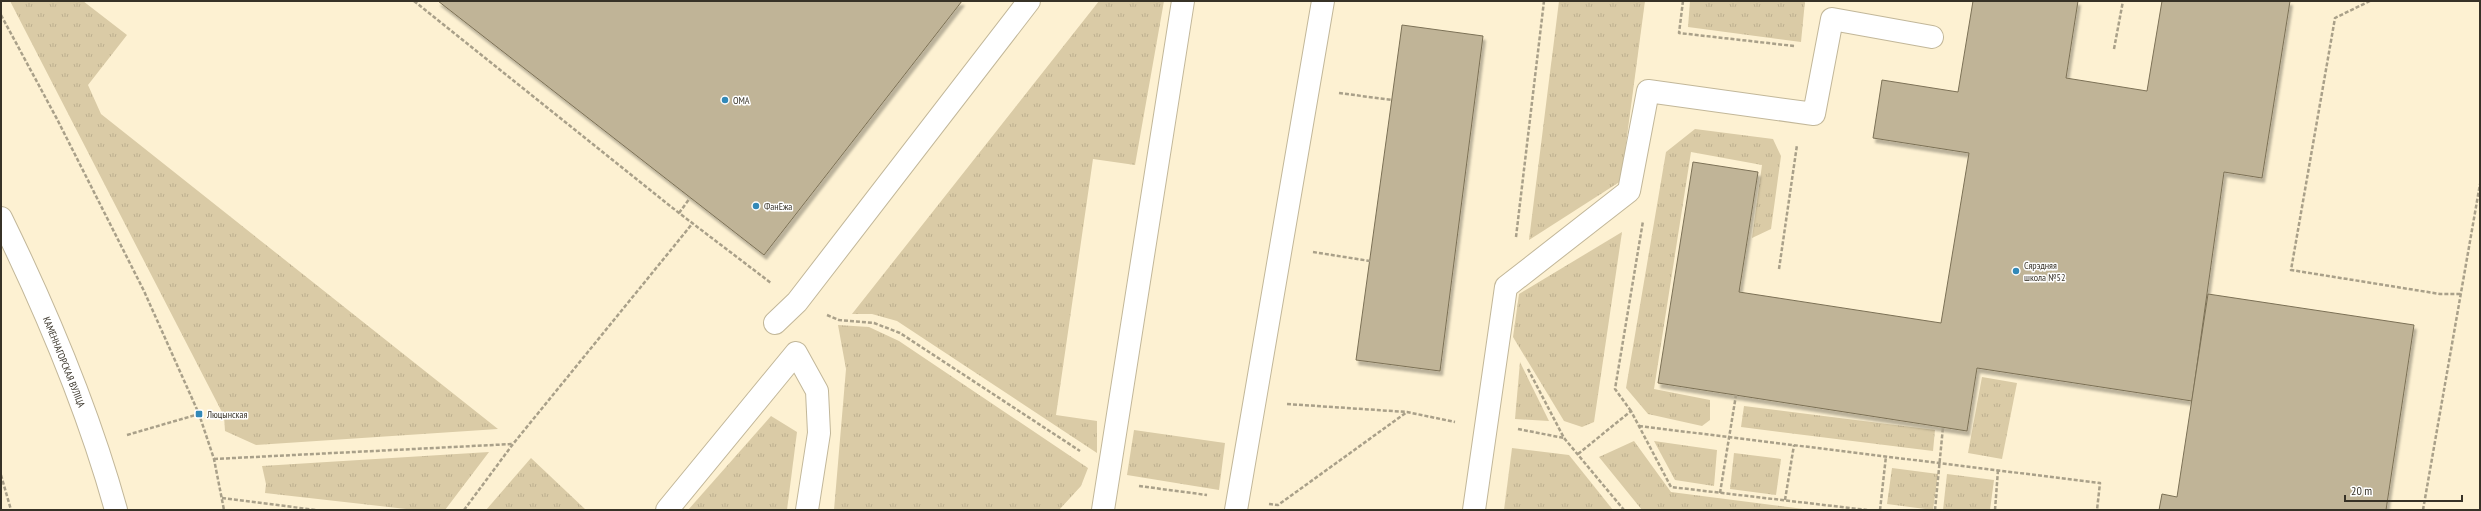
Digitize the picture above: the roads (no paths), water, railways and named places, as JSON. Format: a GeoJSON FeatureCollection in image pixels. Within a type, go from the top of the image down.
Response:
{"type":"FeatureCollection","features":[{"type":"Feature","properties":{"kind":"main road"},"geometry":{"type":"LineString","coordinates":[[775,323],[797,302],[1030,1]]}},
{"type":"Feature","properties":{"kind":"main road"},"geometry":{"type":"LineString","coordinates":[[1103,510],[1183,1]]}},
{"type":"Feature","properties":{"kind":"main road"},"geometry":{"type":"LineString","coordinates":[[1236,510],[1323,1]]}},
{"type":"Feature","properties":{"kind":"main road"},"geometry":{"type":"LineString","coordinates":[[1474,510],[1506,288],[1629,192],[1648,91],[1814,114],[1832,19],[1932,37]]}},
{"type":"Feature","properties":{"kind":"main road","name":"КАМЕННАГОРСКАЯ ВУЛІЦА"},"geometry":{"type":"LineString","coordinates":[[1,218],[69,367],[96,444],[116,510]]}},
{"type":"Feature","properties":{"kind":"main road"},"geometry":{"type":"LineString","coordinates":[[667,510],[796,353],[817,391],[819,433],[807,510]]}},
{"type":"Feature","properties":{"kind":"place","name":"ОМА"},"geometry":{"type":"Point","coordinates":[725,100]}},
{"type":"Feature","properties":{"kind":"place","name":"ФанЕжа"},"geometry":{"type":"Point","coordinates":[756,206]}},
{"type":"Feature","properties":{"kind":"place","name":"Сярэдняя школа №52"},"geometry":{"type":"Point","coordinates":[2016,271]}},
{"type":"Feature","properties":{"kind":"place","name":"Люцынская"},"geometry":{"type":"Point","coordinates":[199,414]}}]}
